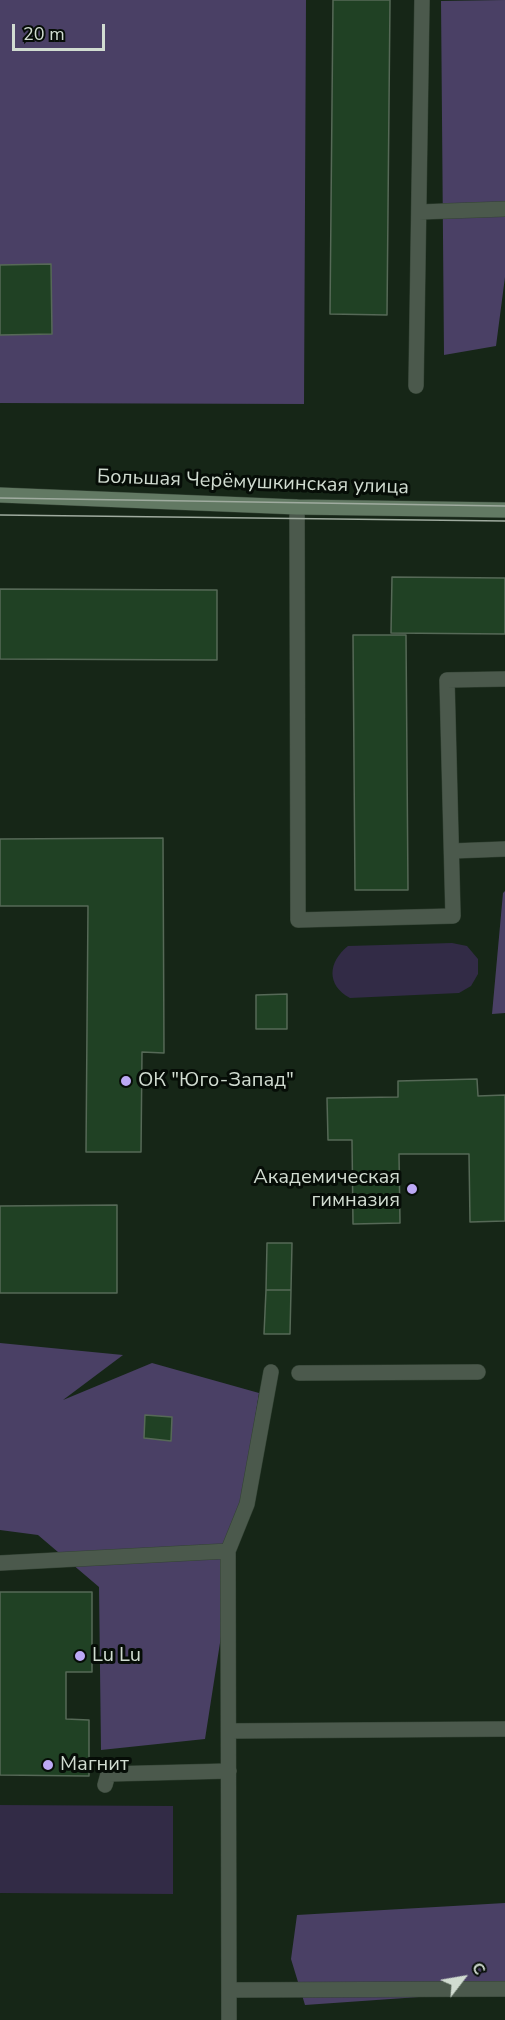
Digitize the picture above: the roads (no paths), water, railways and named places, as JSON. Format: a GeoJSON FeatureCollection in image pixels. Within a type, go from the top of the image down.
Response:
{"type":"FeatureCollection","features":[{"type":"Feature","properties":{"kind":"main road","name":"Большая Черёмушкинская улица"},"geometry":{"type":"LineString","coordinates":[[0,495],[297,507],[505,510]]}},
{"type":"Feature","properties":{"kind":"lane"},"geometry":{"type":"LineString","coordinates":[[416,386],[422,0]]}},
{"type":"Feature","properties":{"kind":"lane"},"geometry":{"type":"LineString","coordinates":[[419,212],[505,208]]}},
{"type":"Feature","properties":{"kind":"lane"},"geometry":{"type":"LineString","coordinates":[[297,507],[298,920],[453,916],[447,681],[505,679]]}},
{"type":"Feature","properties":{"kind":"lane"},"geometry":{"type":"LineString","coordinates":[[452,851],[505,849]]}},
{"type":"Feature","properties":{"kind":"lane"},"geometry":{"type":"LineString","coordinates":[[229,2020],[228,1551],[247,1504],[271,1372]]}},
{"type":"Feature","properties":{"kind":"lane"},"geometry":{"type":"LineString","coordinates":[[298,1373],[478,1372]]}},
{"type":"Feature","properties":{"kind":"lane"},"geometry":{"type":"LineString","coordinates":[[0,1563],[228,1551]]}},
{"type":"Feature","properties":{"kind":"lane"},"geometry":{"type":"LineString","coordinates":[[229,1731],[505,1728]]}},
{"type":"Feature","properties":{"kind":"lane"},"geometry":{"type":"LineString","coordinates":[[105,1785],[108,1774],[229,1771]]}},
{"type":"Feature","properties":{"kind":"lane"},"geometry":{"type":"LineString","coordinates":[[230,1990],[505,1989]]}},
{"type":"Feature","properties":{"kind":"tram line"},"geometry":{"type":"LineString","coordinates":[[0,498],[505,506]]}},
{"type":"Feature","properties":{"kind":"tram line"},"geometry":{"type":"LineString","coordinates":[[0,515],[505,521]]}},
{"type":"Feature","properties":{"kind":"place","name":"ОК \"Юго-Запад\""},"geometry":{"type":"Point","coordinates":[126,1081]}},
{"type":"Feature","properties":{"kind":"place","name":"Академическая гимназия"},"geometry":{"type":"Point","coordinates":[412,1189]}},
{"type":"Feature","properties":{"kind":"place","name":"Lu Lu"},"geometry":{"type":"Point","coordinates":[80,1656]}},
{"type":"Feature","properties":{"kind":"place","name":"Магнит"},"geometry":{"type":"Point","coordinates":[48,1765]}}]}
